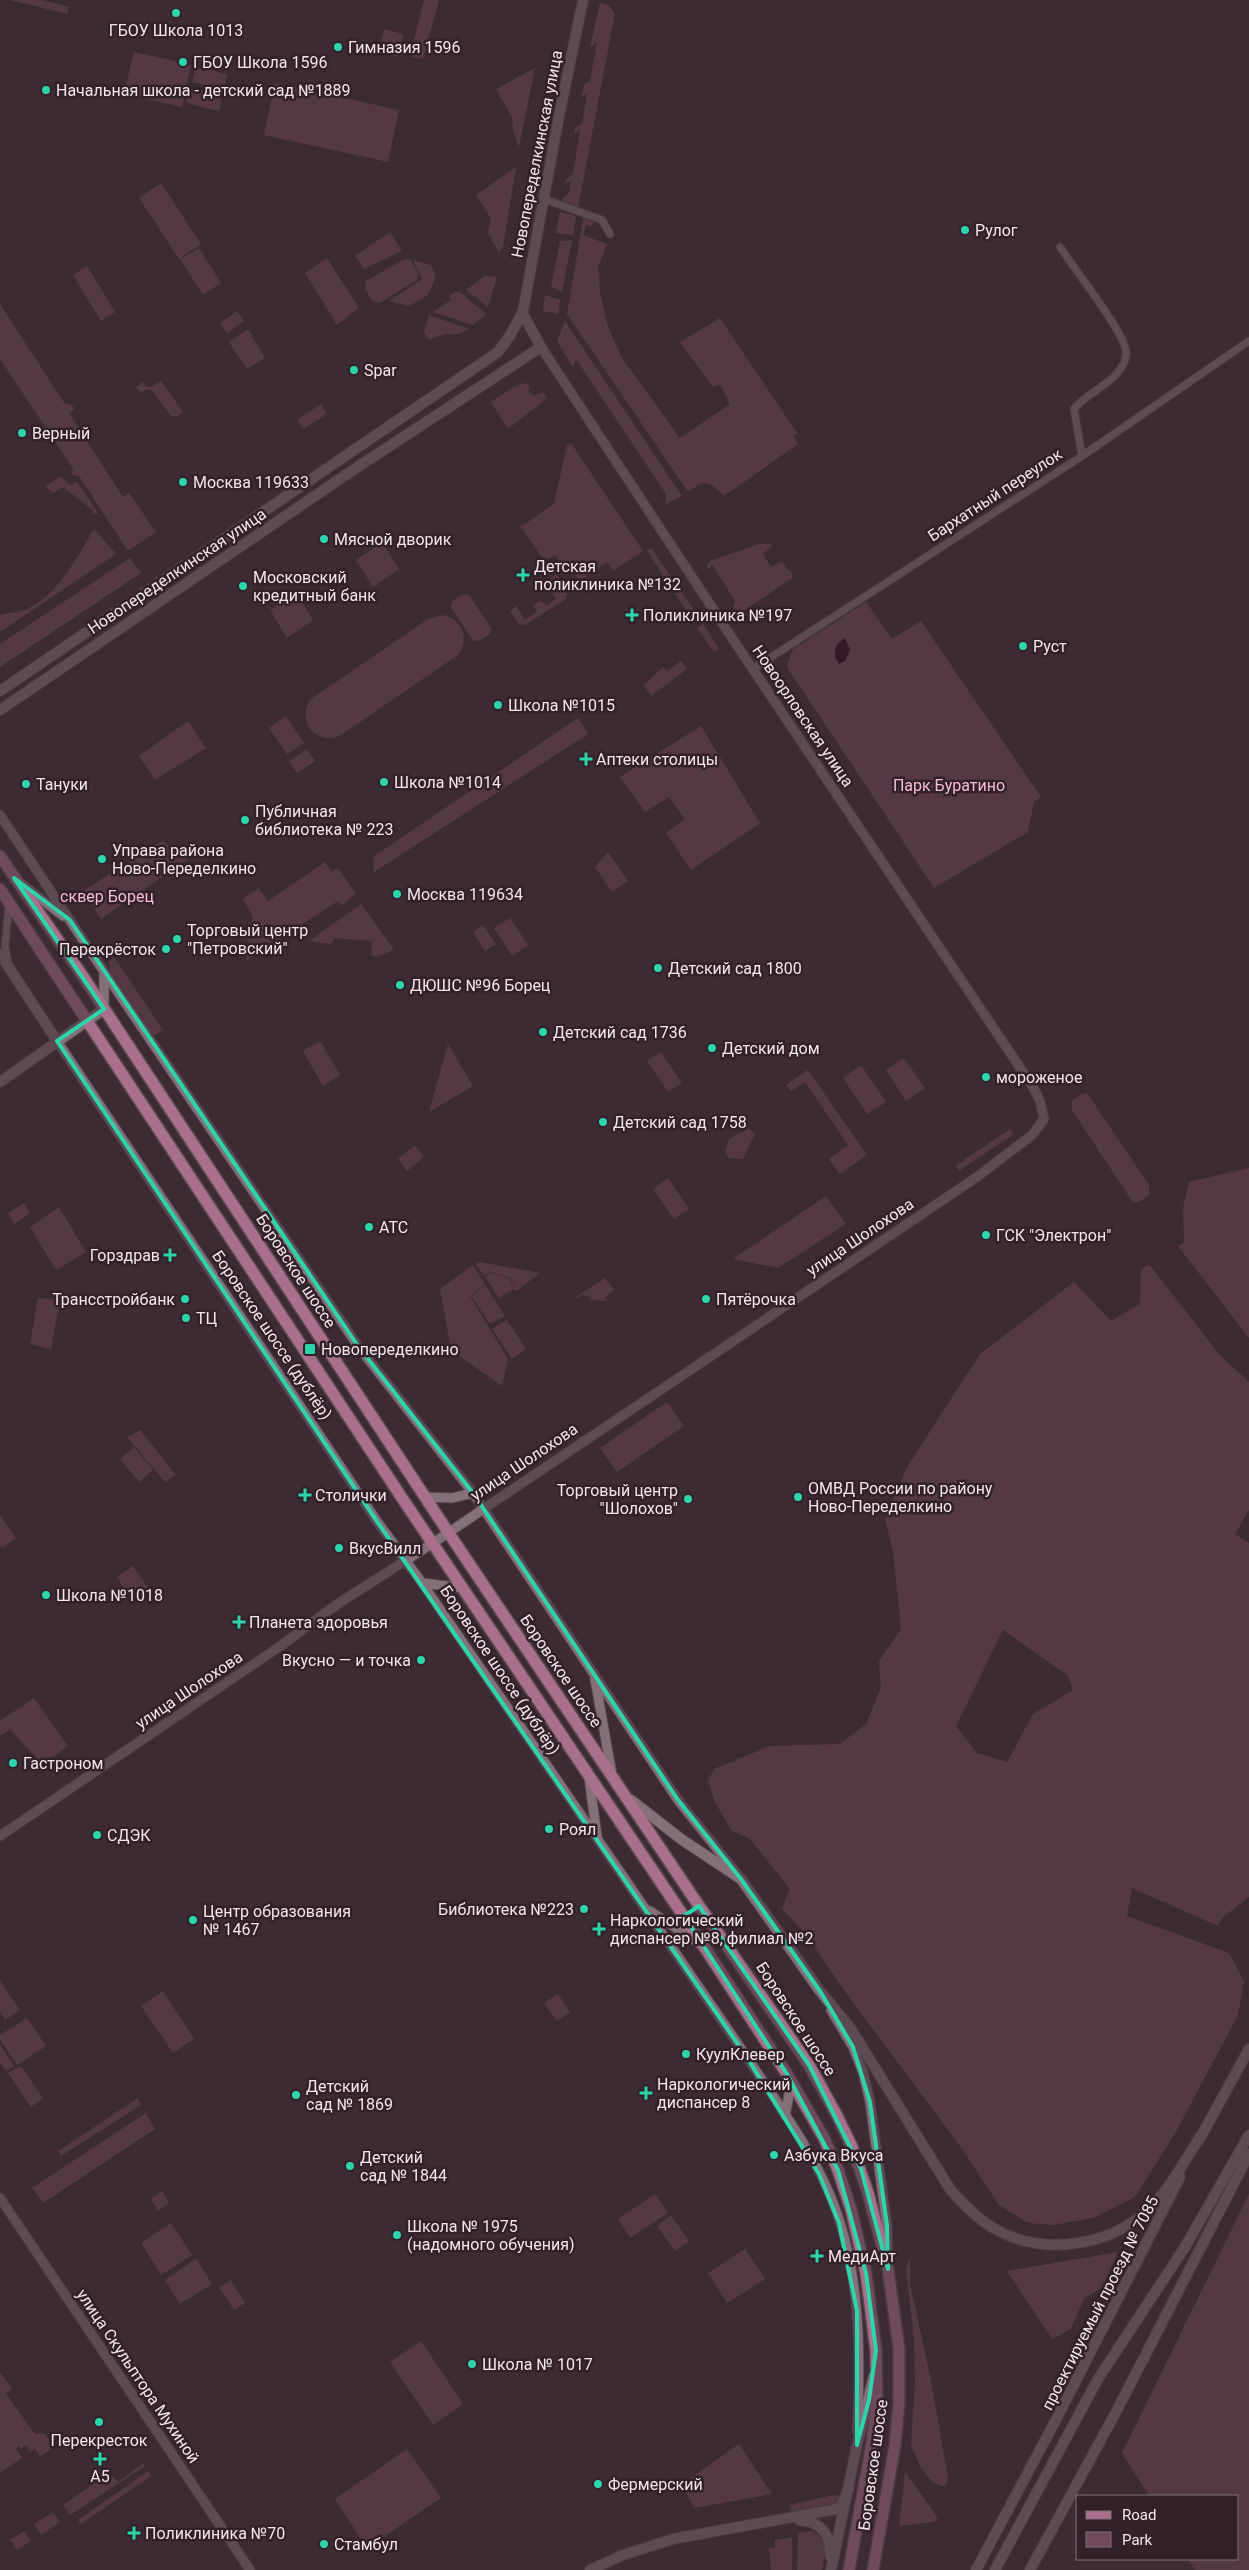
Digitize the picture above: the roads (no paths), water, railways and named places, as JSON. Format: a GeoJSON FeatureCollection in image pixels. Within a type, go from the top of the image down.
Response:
{"type":"FeatureCollection","features":[{"type":"Feature","properties":{"kind":"main road","name":"Новопеределкинская улица"},"geometry":{"type":"LineString","coordinates":[[0,691],[498,352],[522,314],[583,0]]}},
{"type":"Feature","properties":{"kind":"main road"},"geometry":{"type":"LineString","coordinates":[[522,314],[541,348]]}},
{"type":"Feature","properties":{"kind":"main road","name":"Новопеределкинская улица"},"geometry":{"type":"LineString","coordinates":[[0,710],[356,468],[541,348]]}},
{"type":"Feature","properties":{"kind":"main road","name":"Боровское шоссе"},"geometry":{"type":"LineString","coordinates":[[0,856],[104,1009],[448,1532],[624,1795],[809,2065],[845,2132],[861,2169],[888,2269],[899,2349],[899,2403],[891,2470],[873,2570]]}},
{"type":"Feature","properties":{"kind":"main road","name":"Боровское шоссе"},"geometry":{"type":"LineString","coordinates":[[0,889],[433,1543],[466,1588],[705,1948],[787,2074],[824,2138],[843,2185],[866,2273],[876,2350],[876,2398],[872,2442],[849,2570]]}},
{"type":"Feature","properties":{"kind":"main road","name":"Боровское шоссе (дублёр)"},"geometry":{"type":"LineString","coordinates":[[0,954],[57,1041]]}},
{"type":"Feature","properties":{"kind":"main road"},"geometry":{"type":"LineString","coordinates":[[0,1082],[104,1009]]}},
{"type":"Feature","properties":{"kind":"main road"},"geometry":{"type":"LineString","coordinates":[[624,1795],[667,1829],[741,1878],[820,1991],[851,2029],[950,2189],[970,2211],[995,2229],[1020,2240],[1047,2245],[1075,2244],[1102,2238],[1122,2228],[1146,2211],[1165,2191],[1202,2134]]}},
{"type":"Feature","properties":{"kind":"main road","name":"проектируемый проезд № 7085"},"geometry":{"type":"LineString","coordinates":[[976,2570],[1130,2279],[1202,2134],[1249,2048]]}},
{"type":"Feature","properties":{"kind":"main road","name":"проектируемый проезд № 7085"},"geometry":{"type":"LineString","coordinates":[[995,2570],[1098,2379],[1125,2334],[1185,2247],[1249,2135]]}},
{"type":"Feature","properties":{"kind":"main road"},"geometry":{"type":"LineString","coordinates":[[1030,2570],[1116,2412],[1249,2154]]}},
{"type":"Feature","properties":{"kind":"main road"},"geometry":{"type":"LineString","coordinates":[[831,2570],[857,2445],[869,2400],[876,2350]]}},
{"type":"Feature","properties":{"kind":"main road"},"geometry":{"type":"LineString","coordinates":[[590,2570],[622,2555],[673,2539],[837,2510],[841,2506],[849,2488]]}},
{"type":"Feature","properties":{"kind":"main road"},"geometry":{"type":"LineString","coordinates":[[790,2518],[811,2522],[826,2532],[830,2545],[831,2570]]}},
{"type":"Feature","properties":{"kind":"street"},"geometry":{"type":"LineString","coordinates":[[544,199],[579,210],[602,220],[610,234]]}},
{"type":"Feature","properties":{"kind":"street"},"geometry":{"type":"LineString","coordinates":[[1060,247],[1120,334],[1126,350],[1125,363],[1117,374],[1080,402],[1074,409],[1082,456]]}},
{"type":"Feature","properties":{"kind":"street","name":"Бархатный переулок"},"geometry":{"type":"LineString","coordinates":[[754,669],[1082,456],[1249,341]]}},
{"type":"Feature","properties":{"kind":"street","name":"Новоорловская улица"},"geometry":{"type":"LineString","coordinates":[[541,348],[1040,1101]]}},
{"type":"Feature","properties":{"kind":"street"},"geometry":{"type":"LineString","coordinates":[[0,815],[358,1346],[473,1493],[678,1800],[741,1878]]}},
{"type":"Feature","properties":{"kind":"street"},"geometry":{"type":"LineString","coordinates":[[14,878],[70,920]]}},
{"type":"Feature","properties":{"kind":"street"},"geometry":{"type":"LineString","coordinates":[[9,903],[5,946],[12,972]]}},
{"type":"Feature","properties":{"kind":"street"},"geometry":{"type":"LineString","coordinates":[[103,970],[105,984],[104,1009]]}},
{"type":"Feature","properties":{"kind":"street","name":"Боровское шоссе (дублёр)"},"geometry":{"type":"LineString","coordinates":[[57,1041],[376,1520],[422,1583],[785,2116],[828,2191],[849,2262],[857,2311],[860,2370],[857,2445]]}},
{"type":"Feature","properties":{"kind":"street","name":"улица Шолохова"},"geometry":{"type":"LineString","coordinates":[[0,1836],[482,1508],[977,1177],[1032,1135],[1044,1119],[1040,1101]]}},
{"type":"Feature","properties":{"kind":"street"},"geometry":{"type":"LineString","coordinates":[[425,1497],[452,1498],[473,1493]]}},
{"type":"Feature","properties":{"kind":"street"},"geometry":{"type":"LineString","coordinates":[[422,1583],[466,1588]]}},
{"type":"Feature","properties":{"kind":"street"},"geometry":{"type":"LineString","coordinates":[[594,1673],[612,1777]]}},
{"type":"Feature","properties":{"kind":"street"},"geometry":{"type":"LineString","coordinates":[[588,1772],[598,1840]]}},
{"type":"Feature","properties":{"kind":"street"},"geometry":{"type":"LineString","coordinates":[[640,1902],[705,1948]]}},
{"type":"Feature","properties":{"kind":"street"},"geometry":{"type":"LineString","coordinates":[[820,1991],[853,2047],[863,2072],[870,2102],[887,2225],[888,2269]]}},
{"type":"Feature","properties":{"kind":"street"},"geometry":{"type":"LineString","coordinates":[[785,2116],[789,2095],[787,2074]]}},
{"type":"Feature","properties":{"kind":"street","name":"улица Скульптора Мухиной"},"geometry":{"type":"LineString","coordinates":[[0,2198],[250,2570]]}},
{"type":"Feature","properties":{"kind":"place","name":"ГБОУ Школа 1013"},"geometry":{"type":"Point","coordinates":[176,13]}},
{"type":"Feature","properties":{"kind":"place","name":"Гимназия 1596"},"geometry":{"type":"Point","coordinates":[338,47]}},
{"type":"Feature","properties":{"kind":"place","name":"ГБОУ Школа 1596"},"geometry":{"type":"Point","coordinates":[183,62]}},
{"type":"Feature","properties":{"kind":"place","name":"Начальная школа - детский сад №1889"},"geometry":{"type":"Point","coordinates":[46,90]}},
{"type":"Feature","properties":{"kind":"place","name":"Рулог"},"geometry":{"type":"Point","coordinates":[965,230]}},
{"type":"Feature","properties":{"kind":"place","name":"Spar"},"geometry":{"type":"Point","coordinates":[354,370]}},
{"type":"Feature","properties":{"kind":"place","name":"Верный"},"geometry":{"type":"Point","coordinates":[22,433]}},
{"type":"Feature","properties":{"kind":"place","name":"Москва 119633"},"geometry":{"type":"Point","coordinates":[183,482]}},
{"type":"Feature","properties":{"kind":"place","name":"Мясной дворик"},"geometry":{"type":"Point","coordinates":[324,539]}},
{"type":"Feature","properties":{"kind":"place","name":"Детская поликлиника №132"},"geometry":{"type":"Point","coordinates":[523,575]}},
{"type":"Feature","properties":{"kind":"place","name":"Московский кредитный банк"},"geometry":{"type":"Point","coordinates":[243,586]}},
{"type":"Feature","properties":{"kind":"place","name":"Поликлиника №197"},"geometry":{"type":"Point","coordinates":[632,615]}},
{"type":"Feature","properties":{"kind":"place","name":"Руст"},"geometry":{"type":"Point","coordinates":[1023,646]}},
{"type":"Feature","properties":{"kind":"place","name":"Школа №1015"},"geometry":{"type":"Point","coordinates":[498,705]}},
{"type":"Feature","properties":{"kind":"place","name":"Аптеки столицы"},"geometry":{"type":"Point","coordinates":[586,759]}},
{"type":"Feature","properties":{"kind":"place","name":"Школа №1014"},"geometry":{"type":"Point","coordinates":[384,782]}},
{"type":"Feature","properties":{"kind":"place","name":"Тануки"},"geometry":{"type":"Point","coordinates":[26,784]}},
{"type":"Feature","properties":{"kind":"place","name":"Публичная библиотека № 223"},"geometry":{"type":"Point","coordinates":[245,820]}},
{"type":"Feature","properties":{"kind":"place","name":"Управа района Ново-Переделкино"},"geometry":{"type":"Point","coordinates":[102,859]}},
{"type":"Feature","properties":{"kind":"place","name":"Москва 119634"},"geometry":{"type":"Point","coordinates":[397,894]}},
{"type":"Feature","properties":{"kind":"place","name":"Торговый центр \"Петровский\""},"geometry":{"type":"Point","coordinates":[177,939]}},
{"type":"Feature","properties":{"kind":"place","name":"Перекрёсток"},"geometry":{"type":"Point","coordinates":[166,949]}},
{"type":"Feature","properties":{"kind":"place","name":"Детский сад 1800"},"geometry":{"type":"Point","coordinates":[658,968]}},
{"type":"Feature","properties":{"kind":"place","name":"ДЮШС №96 Борец"},"geometry":{"type":"Point","coordinates":[400,985]}},
{"type":"Feature","properties":{"kind":"place","name":"Детский сад 1736"},"geometry":{"type":"Point","coordinates":[543,1032]}},
{"type":"Feature","properties":{"kind":"place","name":"Детский дом"},"geometry":{"type":"Point","coordinates":[712,1048]}},
{"type":"Feature","properties":{"kind":"place","name":"мороженое"},"geometry":{"type":"Point","coordinates":[986,1077]}},
{"type":"Feature","properties":{"kind":"place","name":"Детский сад 1758"},"geometry":{"type":"Point","coordinates":[603,1122]}},
{"type":"Feature","properties":{"kind":"place","name":"АТС"},"geometry":{"type":"Point","coordinates":[369,1227]}},
{"type":"Feature","properties":{"kind":"place","name":"ГСК \"Электрон\""},"geometry":{"type":"Point","coordinates":[986,1235]}},
{"type":"Feature","properties":{"kind":"place","name":"Горздрав"},"geometry":{"type":"Point","coordinates":[170,1255]}},
{"type":"Feature","properties":{"kind":"place","name":"Трансстройбанк"},"geometry":{"type":"Point","coordinates":[185,1299]}},
{"type":"Feature","properties":{"kind":"place","name":"Пятёрочка"},"geometry":{"type":"Point","coordinates":[706,1299]}},
{"type":"Feature","properties":{"kind":"place","name":"ТЦ"},"geometry":{"type":"Point","coordinates":[186,1318]}},
{"type":"Feature","properties":{"kind":"place","name":"Новопеределкино"},"geometry":{"type":"Point","coordinates":[310,1349]}},
{"type":"Feature","properties":{"kind":"place","name":"Столички"},"geometry":{"type":"Point","coordinates":[305,1495]}},
{"type":"Feature","properties":{"kind":"place","name":"ОМВД России по району Ново-Переделкино"},"geometry":{"type":"Point","coordinates":[798,1497]}},
{"type":"Feature","properties":{"kind":"place","name":"Торговый центр \"Шолохов\""},"geometry":{"type":"Point","coordinates":[688,1499]}},
{"type":"Feature","properties":{"kind":"place","name":"ВкусВилл"},"geometry":{"type":"Point","coordinates":[339,1548]}},
{"type":"Feature","properties":{"kind":"place","name":"Школа №1018"},"geometry":{"type":"Point","coordinates":[46,1595]}},
{"type":"Feature","properties":{"kind":"place","name":"Планета здоровья"},"geometry":{"type":"Point","coordinates":[239,1622]}},
{"type":"Feature","properties":{"kind":"place","name":"Вкусно — и точка"},"geometry":{"type":"Point","coordinates":[421,1660]}},
{"type":"Feature","properties":{"kind":"place","name":"Гастроном"},"geometry":{"type":"Point","coordinates":[13,1763]}},
{"type":"Feature","properties":{"kind":"place","name":"Роял"},"geometry":{"type":"Point","coordinates":[549,1829]}},
{"type":"Feature","properties":{"kind":"place","name":"СДЭК"},"geometry":{"type":"Point","coordinates":[97,1835]}},
{"type":"Feature","properties":{"kind":"place","name":"Библиотека №223"},"geometry":{"type":"Point","coordinates":[584,1909]}},
{"type":"Feature","properties":{"kind":"place","name":"Центр образования № 1467"},"geometry":{"type":"Point","coordinates":[193,1920]}},
{"type":"Feature","properties":{"kind":"place","name":"Наркологический диспансер №8, филиал №2"},"geometry":{"type":"Point","coordinates":[599,1929]}},
{"type":"Feature","properties":{"kind":"place","name":"КуулКлевер"},"geometry":{"type":"Point","coordinates":[686,2054]}},
{"type":"Feature","properties":{"kind":"place","name":"Наркологический диспансер 8"},"geometry":{"type":"Point","coordinates":[646,2093]}},
{"type":"Feature","properties":{"kind":"place","name":"Детский сад № 1869"},"geometry":{"type":"Point","coordinates":[296,2095]}},
{"type":"Feature","properties":{"kind":"place","name":"Азбука Вкуса"},"geometry":{"type":"Point","coordinates":[774,2155]}},
{"type":"Feature","properties":{"kind":"place","name":"Детский сад № 1844"},"geometry":{"type":"Point","coordinates":[350,2166]}},
{"type":"Feature","properties":{"kind":"place","name":"Школа № 1975 (надомного обучения)"},"geometry":{"type":"Point","coordinates":[397,2235]}},
{"type":"Feature","properties":{"kind":"place","name":"МедиАрт"},"geometry":{"type":"Point","coordinates":[817,2256]}},
{"type":"Feature","properties":{"kind":"place","name":"Школа № 1017"},"geometry":{"type":"Point","coordinates":[472,2364]}},
{"type":"Feature","properties":{"kind":"place","name":"Перекресток"},"geometry":{"type":"Point","coordinates":[99,2422]}},
{"type":"Feature","properties":{"kind":"place","name":"А5"},"geometry":{"type":"Point","coordinates":[100,2459]}},
{"type":"Feature","properties":{"kind":"place","name":"Фермерский"},"geometry":{"type":"Point","coordinates":[598,2484]}},
{"type":"Feature","properties":{"kind":"place","name":"Поликлиника №70"},"geometry":{"type":"Point","coordinates":[134,2533]}},
{"type":"Feature","properties":{"kind":"place","name":"Стамбул"},"geometry":{"type":"Point","coordinates":[324,2544]}},
{"type":"Feature","properties":{"kind":"park label","name":"Парк Буратино"},"geometry":{"type":"Point","coordinates":[949,785]}},
{"type":"Feature","properties":{"kind":"park label","name":"сквер Борец"},"geometry":{"type":"Point","coordinates":[107,896]}}]}
